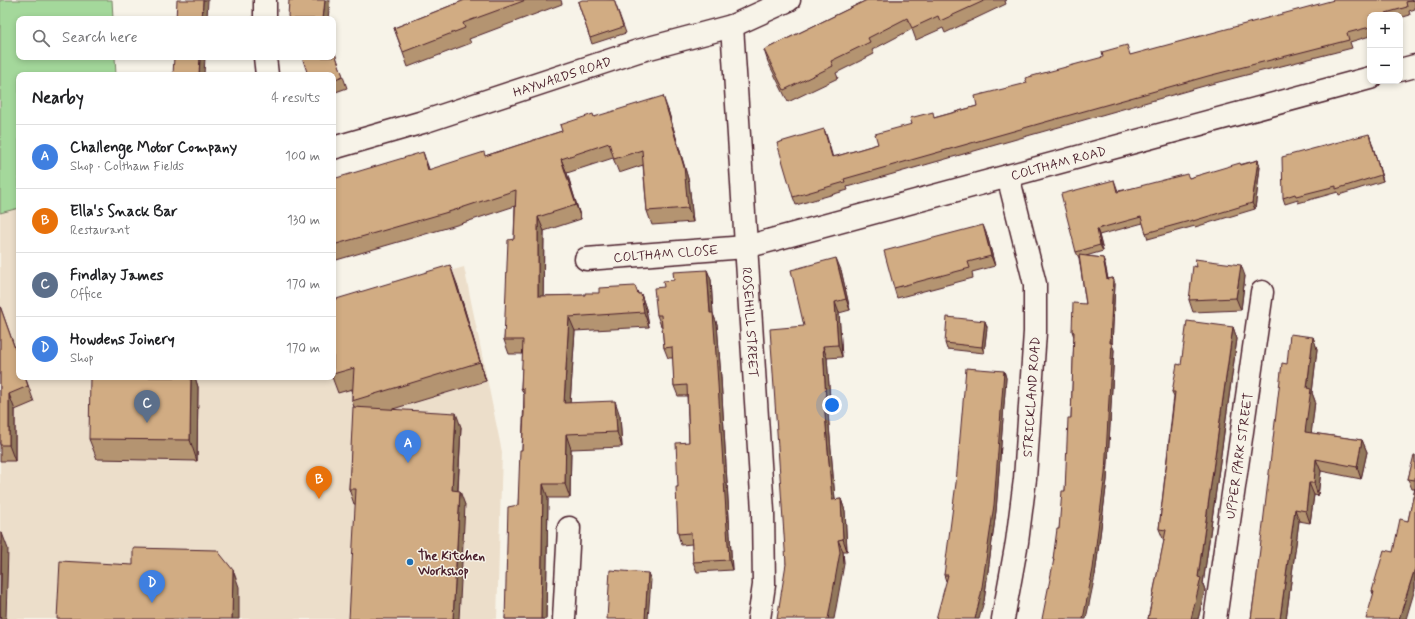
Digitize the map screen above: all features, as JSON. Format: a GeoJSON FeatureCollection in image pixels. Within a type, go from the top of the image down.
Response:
{"type":"FeatureCollection","features":[{"type":"Feature","properties":{"kind":"street"},"geometry":{"type":"LineString","coordinates":[[265,0],[265,16]]}},
{"type":"Feature","properties":{"kind":"street","name":"HAYWARDS ROAD"},"geometry":{"type":"LineString","coordinates":[[336,147],[423,122],[638,52],[732,26],[789,0]]}},
{"type":"Feature","properties":{"kind":"street","name":"ROSEHILL STREET"},"geometry":{"type":"LineString","coordinates":[[732,26],[763,511],[764,585],[759,619]]}},
{"type":"Feature","properties":{"kind":"street"},"geometry":{"type":"LineString","coordinates":[[265,60],[266,72]]}},
{"type":"Feature","properties":{"kind":"street"},"geometry":{"type":"LineString","coordinates":[[1403,69],[1415,66]]}},
{"type":"Feature","properties":{"kind":"street","name":"COLTHAM ROAD"},"geometry":{"type":"LineString","coordinates":[[746,247],[1367,79]]}},
{"type":"Feature","properties":{"kind":"street","name":"STRICKLAND ROAD"},"geometry":{"type":"LineString","coordinates":[[1003,619],[1017,542],[1025,479],[1035,332],[1035,284],[1008,176]]}},
{"type":"Feature","properties":{"kind":"street","name":"COLTHAM CLOSE"},"geometry":{"type":"LineString","coordinates":[[586,259],[746,247]]}},
{"type":"Feature","properties":{"kind":"street","name":"UPPER PARK STREET"},"geometry":{"type":"LineString","coordinates":[[1215,619],[1262,292]]}},
{"type":"Feature","properties":{"kind":"street"},"geometry":{"type":"LineString","coordinates":[[564,619],[570,528]]}},
{"type":"Feature","properties":{"kind":"shaded area"},"geometry":{"type":"Polygon","coordinates":[[[16,209],[16,380],[336,380],[336,303],[464,267],[502,452],[497,619],[0,619],[0,213],[16,209]]]}},
{"type":"Feature","properties":{"kind":"green space"},"geometry":{"type":"Polygon","coordinates":[[[0,0],[112,0],[113,16],[16,16],[16,60],[115,60],[116,72],[16,72],[16,209],[0,213],[0,0]]]}},
{"type":"Feature","properties":{"kind":"building"},"geometry":{"type":"Polygon","coordinates":[[[177,0],[203,0],[202,16],[176,16],[177,0]]]}},
{"type":"Feature","properties":{"kind":"building"},"geometry":{"type":"Polygon","coordinates":[[[289,0],[325,0],[323,16],[288,16],[289,0]]]}},
{"type":"Feature","properties":{"kind":"building"},"geometry":{"type":"Polygon","coordinates":[[[465,0],[526,0],[463,23],[465,28],[403,52],[394,28],[465,0]]]}},
{"type":"Feature","properties":{"kind":"building"},"geometry":{"type":"Polygon","coordinates":[[[582,0],[614,0],[623,27],[590,38],[578,2],[582,0]]]}},
{"type":"Feature","properties":{"kind":"building"},"geometry":{"type":"Polygon","coordinates":[[[867,0],[986,0],[940,21],[938,16],[912,28],[907,18],[868,38],[870,42],[831,61],[833,66],[784,90],[764,50],[867,0]]]}},
{"type":"Feature","properties":{"kind":"building"},"geometry":{"type":"Polygon","coordinates":[[[1334,0],[1414,0],[1406,2],[1407,7],[1390,12],[1367,12],[1367,28],[1347,33],[1349,40],[1208,76],[844,179],[845,182],[793,197],[777,143],[824,129],[832,157],[837,156],[878,144],[875,134],[912,124],[910,118],[933,112],[934,118],[977,106],[975,96],[1027,83],[1025,78],[1103,57],[1102,52],[1127,45],[1130,55],[1334,0]]]}},
{"type":"Feature","properties":{"kind":"building"},"geometry":{"type":"Polygon","coordinates":[[[336,56],[343,76],[336,79],[336,72],[307,72],[303,60],[336,60],[336,56]]]}},
{"type":"Feature","properties":{"kind":"building"},"geometry":{"type":"Polygon","coordinates":[[[174,60],[200,60],[199,72],[173,72],[174,60]]]}},
{"type":"Feature","properties":{"kind":"building"},"geometry":{"type":"Polygon","coordinates":[[[663,96],[684,167],[688,208],[647,211],[642,150],[614,159],[609,143],[561,159],[576,205],[538,217],[538,296],[585,295],[585,293],[599,293],[599,288],[635,286],[638,294],[641,294],[644,312],[569,317],[564,403],[615,401],[617,432],[566,434],[565,484],[543,484],[541,619],[505,619],[508,507],[518,505],[520,450],[522,450],[524,413],[524,389],[521,388],[523,340],[504,340],[508,240],[514,239],[516,190],[455,210],[336,244],[336,178],[423,152],[428,170],[484,152],[485,156],[562,131],[560,125],[593,114],[594,117],[663,96]]]}},
{"type":"Feature","properties":{"kind":"building"},"geometry":{"type":"Polygon","coordinates":[[[1369,134],[1381,175],[1336,189],[1336,186],[1296,196],[1295,194],[1283,198],[1282,157],[1369,134]]]}},
{"type":"Feature","properties":{"kind":"building"},"geometry":{"type":"Polygon","coordinates":[[[1258,160],[1252,203],[1193,221],[1146,233],[1141,217],[1097,229],[1100,245],[1076,252],[1061,194],[1114,180],[1117,192],[1187,174],[1189,178],[1240,163],[1241,165],[1258,160]]]}},
{"type":"Feature","properties":{"kind":"building"},"geometry":{"type":"Polygon","coordinates":[[[983,225],[991,256],[968,262],[970,268],[894,288],[884,251],[983,225]]]}},
{"type":"Feature","properties":{"kind":"building"},"geometry":{"type":"Polygon","coordinates":[[[1079,255],[1103,258],[1107,279],[1113,278],[1110,343],[1112,343],[1105,474],[1093,569],[1083,619],[1042,619],[1054,559],[1057,529],[1059,529],[1062,491],[1065,491],[1068,418],[1071,418],[1074,332],[1072,331],[1073,303],[1086,304],[1079,255]]]}},
{"type":"Feature","properties":{"kind":"building"},"geometry":{"type":"Polygon","coordinates":[[[836,258],[846,299],[835,302],[838,345],[823,346],[826,401],[824,401],[832,500],[841,499],[843,539],[838,540],[840,552],[828,619],[777,619],[786,564],[770,329],[804,326],[791,270],[836,258]]]}},
{"type":"Feature","properties":{"kind":"building"},"geometry":{"type":"Polygon","coordinates":[[[1195,259],[1241,265],[1236,298],[1189,300],[1193,266],[1197,267],[1195,259]]]}},
{"type":"Feature","properties":{"kind":"building"},"geometry":{"type":"Polygon","coordinates":[[[450,265],[480,362],[352,401],[354,368],[336,373],[336,299],[450,265]]]}},
{"type":"Feature","properties":{"kind":"building"},"geometry":{"type":"Polygon","coordinates":[[[707,270],[710,313],[713,313],[729,560],[693,562],[691,533],[678,534],[676,487],[678,487],[676,443],[689,442],[687,385],[674,386],[672,347],[664,348],[661,315],[657,315],[654,288],[664,287],[663,281],[674,280],[673,272],[707,270]]]}},
{"type":"Feature","properties":{"kind":"building"},"geometry":{"type":"Polygon","coordinates":[[[0,306],[16,351],[16,380],[26,380],[28,386],[9,394],[9,445],[0,445],[0,306]]]}},
{"type":"Feature","properties":{"kind":"building"},"geometry":{"type":"Polygon","coordinates":[[[947,317],[985,321],[982,347],[945,343],[947,317]]]}},
{"type":"Feature","properties":{"kind":"building"},"geometry":{"type":"Polygon","coordinates":[[[1187,321],[1233,327],[1198,577],[1201,578],[1191,619],[1148,619],[1166,530],[1159,529],[1175,392],[1172,392],[1177,364],[1181,365],[1187,321]]]}},
{"type":"Feature","properties":{"kind":"building"},"geometry":{"type":"Polygon","coordinates":[[[1290,334],[1313,337],[1307,388],[1311,389],[1305,432],[1362,440],[1357,467],[1316,459],[1314,483],[1309,483],[1306,511],[1295,509],[1280,619],[1251,619],[1282,363],[1287,364],[1290,334]]]}},
{"type":"Feature","properties":{"kind":"building"},"geometry":{"type":"Polygon","coordinates":[[[966,368],[1004,371],[994,505],[981,594],[975,619],[936,619],[948,575],[944,575],[956,483],[966,368]]]}},
{"type":"Feature","properties":{"kind":"building"},"geometry":{"type":"Polygon","coordinates":[[[90,380],[191,380],[190,440],[89,439],[90,380]]]}},
{"type":"Feature","properties":{"kind":"building"},"geometry":{"type":"Polygon","coordinates":[[[353,407],[456,413],[452,490],[460,491],[453,619],[349,619],[356,489],[349,489],[353,407]]]}},
{"type":"Feature","properties":{"kind":"building"},"geometry":{"type":"Polygon","coordinates":[[[1415,455],[1415,480],[1408,479],[1415,455]]]}},
{"type":"Feature","properties":{"kind":"building"},"geometry":{"type":"Polygon","coordinates":[[[1415,488],[1415,568],[1399,619],[1366,619],[1374,592],[1372,591],[1384,550],[1393,552],[1400,519],[1408,521],[1415,488]]]}},
{"type":"Feature","properties":{"kind":"building"},"geometry":{"type":"Polygon","coordinates":[[[0,533],[2,533],[0,619],[0,533]]]}},
{"type":"Feature","properties":{"kind":"building"},"geometry":{"type":"Polygon","coordinates":[[[133,548],[217,550],[233,570],[232,619],[57,619],[60,561],[133,565],[133,548]]]}},
{"type":"Feature","properties":{"kind":"building"},"geometry":{"type":"Polygon","coordinates":[[[610,570],[648,573],[645,619],[607,619],[610,570]]]}},
{"type":"Feature","properties":{"kind":"place","name":"Findlay James"},"geometry":{"type":"Point","coordinates":[147,423]}},
{"type":"Feature","properties":{"kind":"place","name":"Challenge Motor Company"},"geometry":{"type":"Point","coordinates":[408,463]}},
{"type":"Feature","properties":{"kind":"place","name":"Ella's Snack Bar"},"geometry":{"type":"Point","coordinates":[319,499]}},
{"type":"Feature","properties":{"kind":"place","name":"The Kitchen Workshop"},"geometry":{"type":"Point","coordinates":[410,562]}},
{"type":"Feature","properties":{"kind":"place","name":"Howdens Joinery"},"geometry":{"type":"Point","coordinates":[152,603]}}]}
